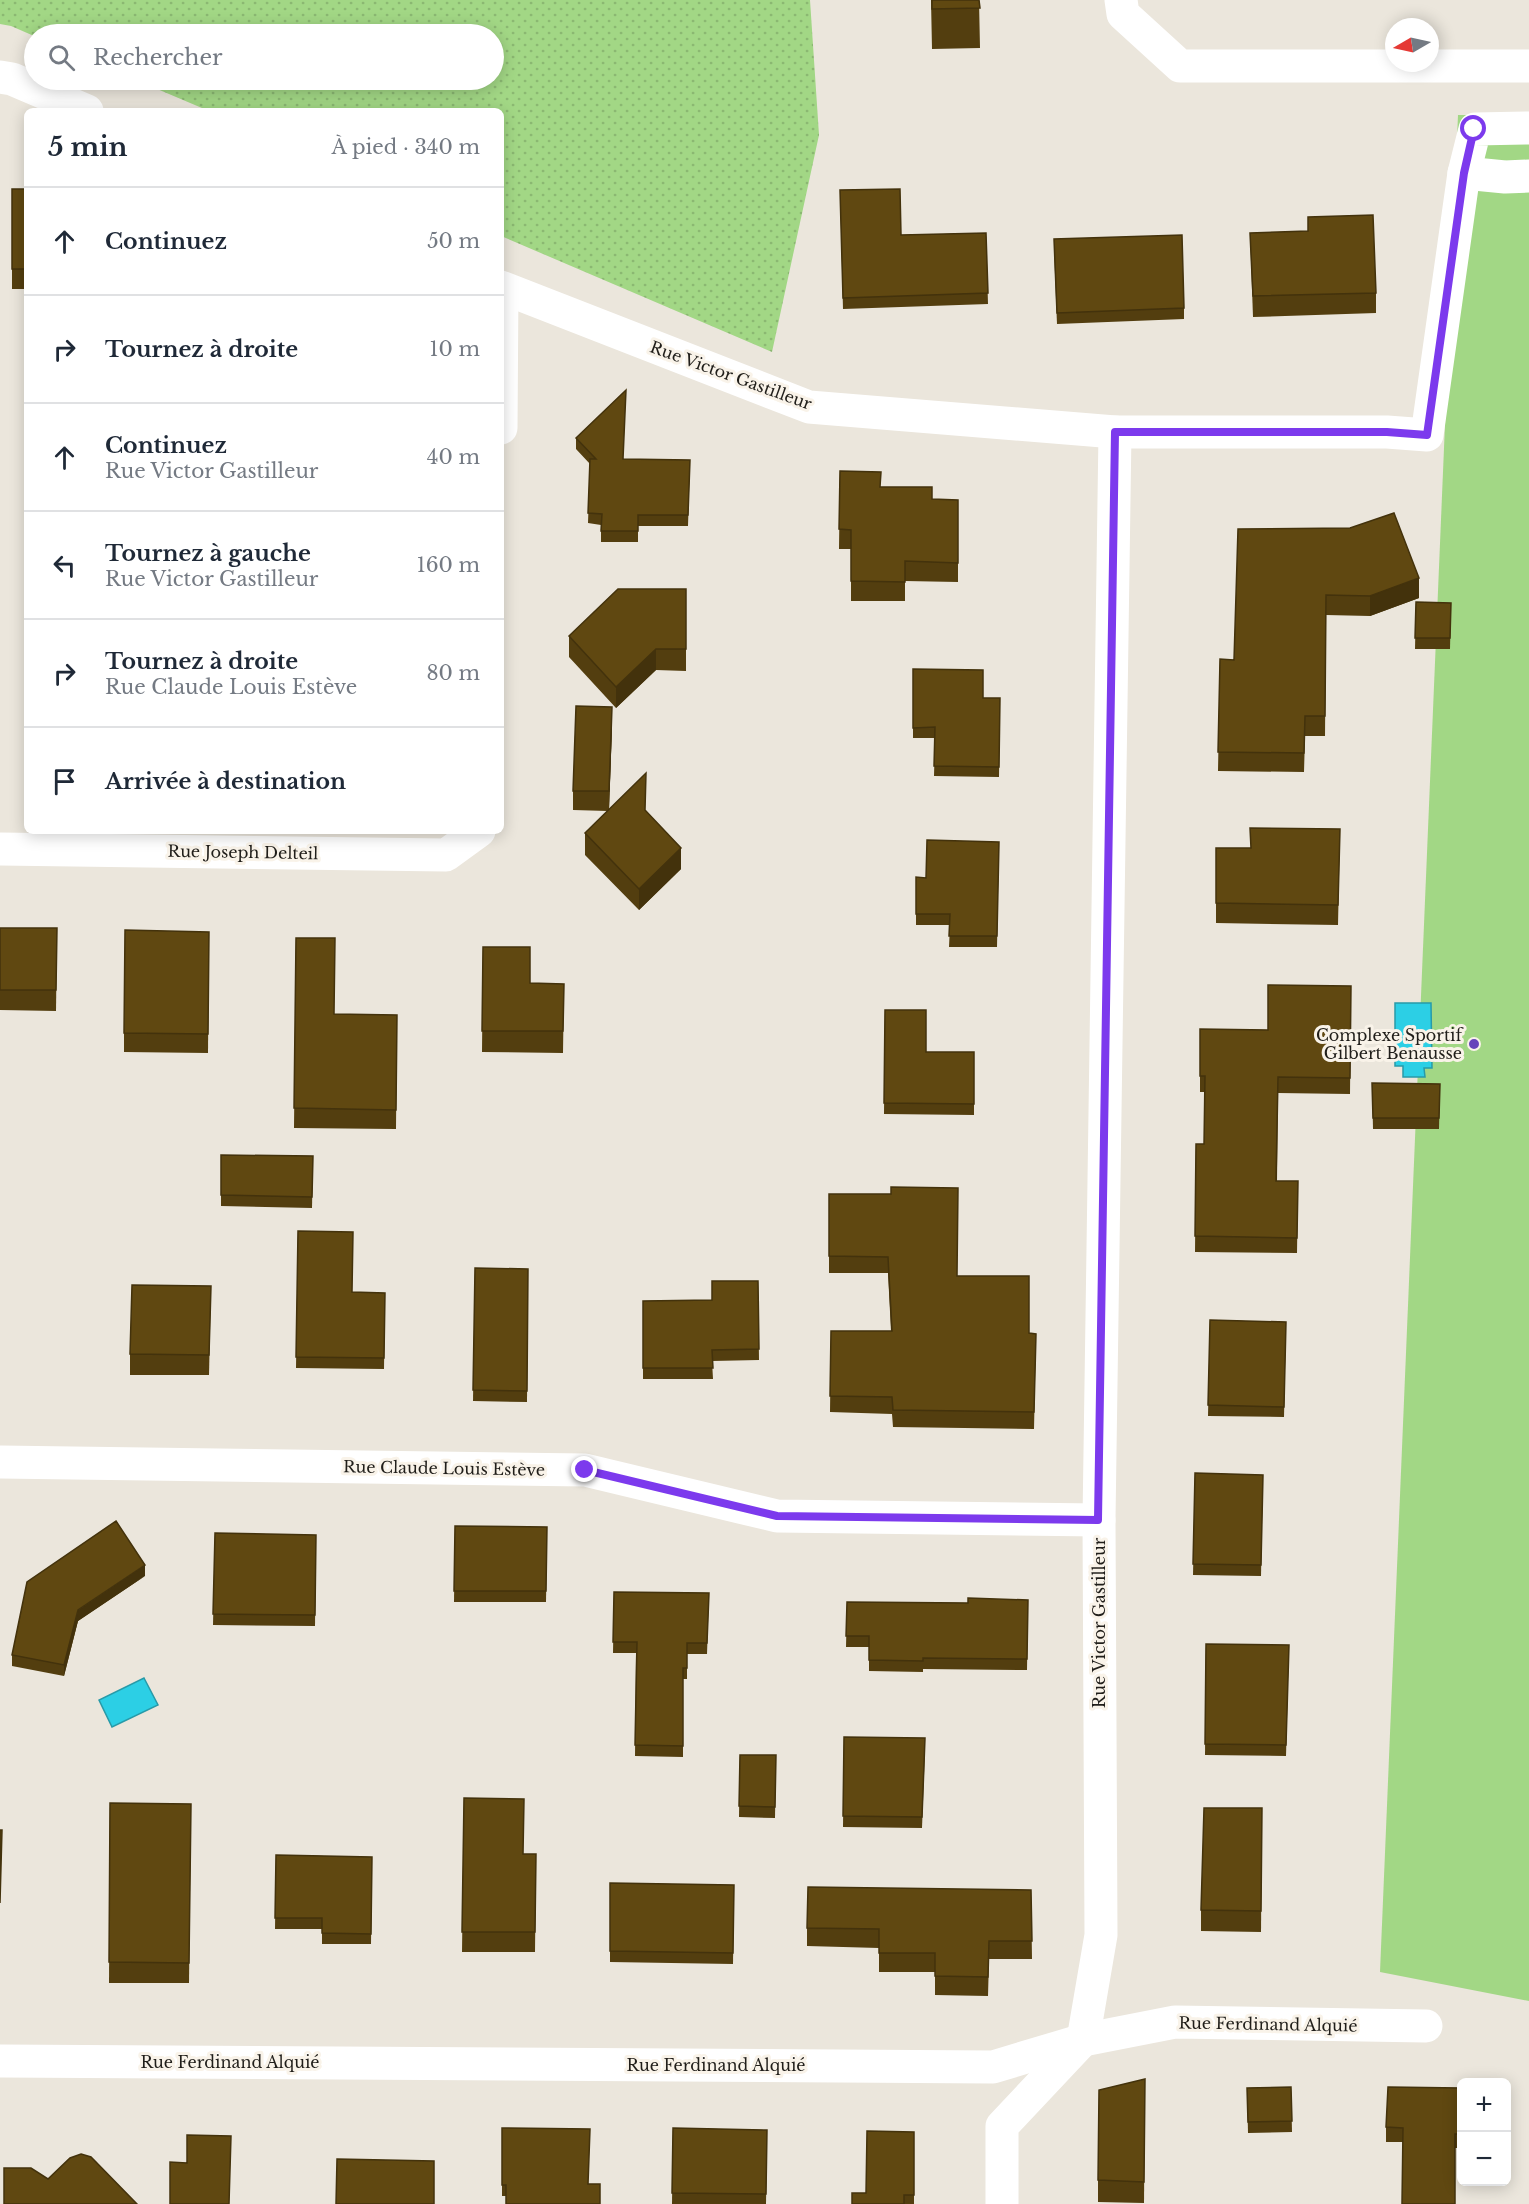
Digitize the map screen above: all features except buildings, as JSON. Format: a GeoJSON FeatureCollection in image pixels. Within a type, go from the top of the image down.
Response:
{"type":"FeatureCollection","features":[{"type":"Feature","properties":{"kind":"street"},"geometry":{"type":"LineString","coordinates":[[1121,0],[1123,14],[1179,66],[1529,66]]}},
{"type":"Feature","properties":{"kind":"street"},"geometry":{"type":"LineString","coordinates":[[0,76],[24,84]]}},
{"type":"Feature","properties":{"kind":"street"},"geometry":{"type":"LineString","coordinates":[[38,90],[80,108]]}},
{"type":"Feature","properties":{"kind":"street"},"geometry":{"type":"LineString","coordinates":[[1529,128],[1474,129],[1464,173],[1505,177],[1529,176]]}},
{"type":"Feature","properties":{"kind":"street","name":"Rue Victor Gastilleur"},"geometry":{"type":"LineString","coordinates":[[504,288],[809,407],[1115,432],[1387,432],[1427,435],[1464,173]]}},
{"type":"Feature","properties":{"kind":"street","name":"Rue Victor Gastilleur"},"geometry":{"type":"LineString","coordinates":[[1083,2040],[1101,1935],[1098,1520],[1115,432]]}},
{"type":"Feature","properties":{"kind":"street","name":"Rue Joseph Delteil"},"geometry":{"type":"LineString","coordinates":[[0,849],[446,855],[475,834]]}},
{"type":"Feature","properties":{"kind":"street","name":"Rue Claude Louis Estève"},"geometry":{"type":"LineString","coordinates":[[0,1462],[585,1470],[777,1516],[1098,1520]]}},
{"type":"Feature","properties":{"kind":"street","name":"Rue Ferdinand Alquié"},"geometry":{"type":"LineString","coordinates":[[0,2061],[993,2067],[1083,2040],[1175,2022],[1426,2026]]}},
{"type":"Feature","properties":{"kind":"street"},"geometry":{"type":"LineString","coordinates":[[1002,2204],[1002,2126],[1083,2040]]}},
{"type":"Feature","properties":{"kind":"green space"},"geometry":{"type":"Polygon","coordinates":[[[0,0],[810,0],[819,135],[772,352],[504,237],[504,108],[202,108],[160,90],[504,90],[504,24],[24,24],[24,32],[0,24],[0,0]]]}},
{"type":"Feature","properties":{"kind":"green space","name":"Complexe Sportif Gilbert Benausse"},"geometry":{"type":"Polygon","coordinates":[[[1458,115],[1529,115],[1529,2001],[1380,1972],[1458,115]]]}},
{"type":"Feature","properties":{"kind":"water"},"geometry":{"type":"Polygon","coordinates":[[[1395,1003],[1431,1003],[1432,1068],[1424,1068],[1425,1077],[1403,1077],[1403,1066],[1395,1066],[1395,1003]]]}},
{"type":"Feature","properties":{"kind":"water"},"geometry":{"type":"Polygon","coordinates":[[[144,1678],[158,1705],[112,1727],[99,1700],[144,1678]]]}},
{"type":"Feature","properties":{"kind":"place","name":"Complexe Sportif Gilbert Benausse"},"geometry":{"type":"Point","coordinates":[1474,1044]}},
{"type":"Feature","properties":{"kind":"route"},"geometry":{"type":"LineString","coordinates":[[585,1470],[777,1516],[1098,1520],[1115,432],[1387,432],[1427,435],[1464,173],[1474,129]]}}]}
